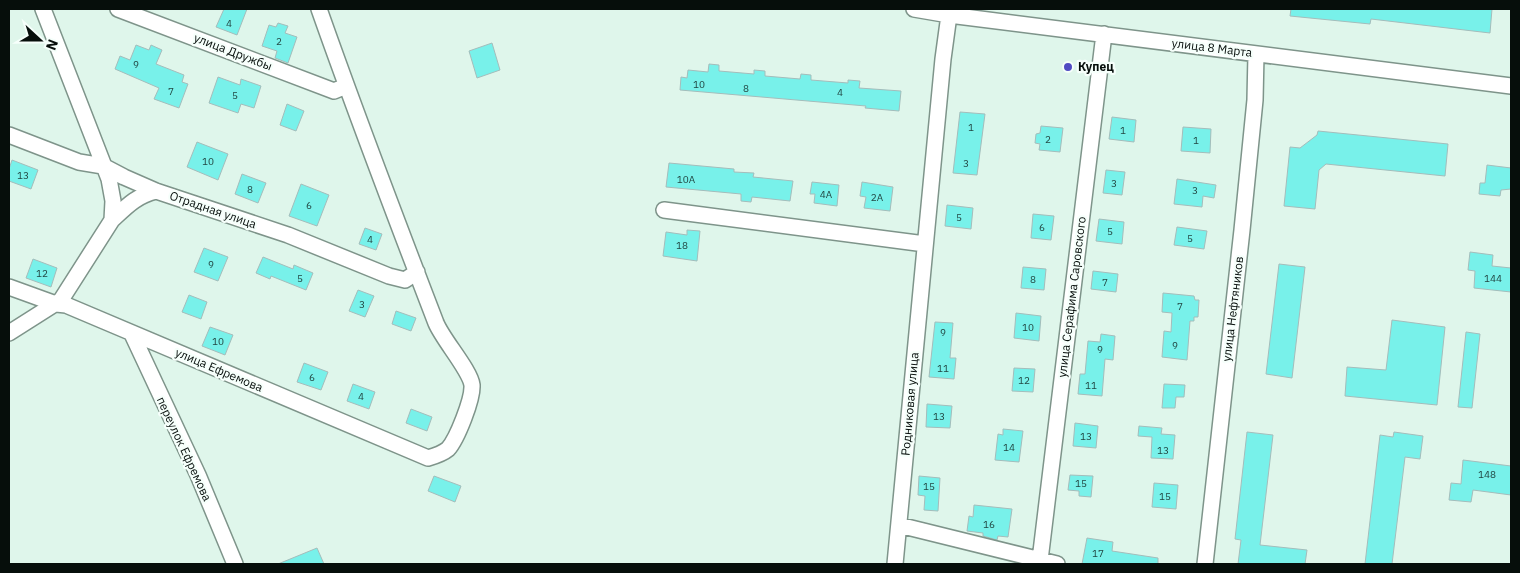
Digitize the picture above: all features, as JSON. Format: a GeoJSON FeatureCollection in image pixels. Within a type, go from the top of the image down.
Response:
{"type":"FeatureCollection","features":[{"type":"Feature","properties":{"kind":"street"},"geometry":{"type":"LineString","coordinates":[[43,9],[109,179],[113,201],[112,220]]}},
{"type":"Feature","properties":{"kind":"street","name":"улица Дружбы"},"geometry":{"type":"LineString","coordinates":[[118,9],[334,92],[346,86]]}},
{"type":"Feature","properties":{"kind":"street"},"geometry":{"type":"LineString","coordinates":[[320,9],[346,86],[417,272]]}},
{"type":"Feature","properties":{"kind":"street","name":"улица 8 Марта"},"geometry":{"type":"LineString","coordinates":[[914,9],[1511,86]]}},
{"type":"Feature","properties":{"kind":"street","name":"Родниковая улица"},"geometry":{"type":"LineString","coordinates":[[895,564],[943,59],[949,15]]}},
{"type":"Feature","properties":{"kind":"street","name":"улица Серафима Саровского"},"geometry":{"type":"LineString","coordinates":[[1040,560],[1104,34]]}},
{"type":"Feature","properties":{"kind":"street","name":"улица Нефтяников"},"geometry":{"type":"LineString","coordinates":[[1205,564],[1244,212],[1255,100],[1256,54]]}},
{"type":"Feature","properties":{"kind":"street","name":"Отрадная улица"},"geometry":{"type":"LineString","coordinates":[[9,135],[79,162],[104,166],[156,191],[288,235],[389,276],[405,280],[417,272]]}},
{"type":"Feature","properties":{"kind":"street"},"geometry":{"type":"LineString","coordinates":[[9,333],[47,307],[61,300],[112,220],[133,200],[144,194],[156,191]]}},
{"type":"Feature","properties":{"kind":"street"},"geometry":{"type":"LineString","coordinates":[[664,210],[926,244]]}},
{"type":"Feature","properties":{"kind":"street","name":"улица Ефремова"},"geometry":{"type":"LineString","coordinates":[[9,287],[56,304],[66,305],[428,458],[438,455],[449,448],[470,404],[472,385],[466,371],[438,326],[417,272]]}},
{"type":"Feature","properties":{"kind":"street","name":"переулок Ефремова"},"geometry":{"type":"LineString","coordinates":[[132,334],[198,475],[235,564]]}},
{"type":"Feature","properties":{"kind":"street"},"geometry":{"type":"LineString","coordinates":[[899,525],[1007,558],[1040,560],[1057,564]]}},
{"type":"Feature","properties":{"kind":"building"},"geometry":{"type":"Polygon","coordinates":[[[224,9],[247,9],[237,35],[216,27],[224,9]]]}},
{"type":"Feature","properties":{"kind":"building"},"geometry":{"type":"Polygon","coordinates":[[[1291,9],[1492,9],[1490,33],[1371,19],[1370,24],[1290,16],[1291,9]]]}},
{"type":"Feature","properties":{"kind":"building"},"geometry":{"type":"Polygon","coordinates":[[[278,23],[288,26],[285,33],[297,37],[288,63],[275,58],[277,51],[262,46],[269,25],[276,27],[278,23]]]}},
{"type":"Feature","properties":{"kind":"building"},"geometry":{"type":"Polygon","coordinates":[[[492,43],[500,70],[477,78],[469,51],[492,43]]]}},
{"type":"Feature","properties":{"kind":"building"},"geometry":{"type":"Polygon","coordinates":[[[136,45],[149,50],[151,45],[162,50],[156,64],[184,75],[182,82],[188,84],[179,108],[154,99],[159,88],[115,69],[120,56],[130,60],[136,45]]]}},
{"type":"Feature","properties":{"kind":"building"},"geometry":{"type":"Polygon","coordinates":[[[709,64],[719,65],[719,71],[754,74],[754,70],[765,71],[765,76],[800,79],[801,74],[811,75],[811,80],[848,83],[848,80],[860,81],[859,88],[901,91],[899,111],[865,108],[866,106],[680,90],[681,77],[687,78],[688,70],[708,72],[709,64]]]}},
{"type":"Feature","properties":{"kind":"building"},"geometry":{"type":"Polygon","coordinates":[[[218,77],[240,85],[241,79],[261,86],[254,108],[241,104],[238,113],[209,103],[218,77]]]}},
{"type":"Feature","properties":{"kind":"building"},"geometry":{"type":"Polygon","coordinates":[[[287,104],[304,111],[296,131],[280,125],[287,104]]]}},
{"type":"Feature","properties":{"kind":"building"},"geometry":{"type":"Polygon","coordinates":[[[960,112],[985,114],[977,175],[953,173],[960,112]]]}},
{"type":"Feature","properties":{"kind":"building"},"geometry":{"type":"Polygon","coordinates":[[[1112,117],[1136,120],[1134,142],[1109,139],[1112,117]]]}},
{"type":"Feature","properties":{"kind":"building"},"geometry":{"type":"Polygon","coordinates":[[[1041,126],[1063,128],[1060,152],[1039,150],[1040,144],[1035,143],[1036,134],[1040,133],[1041,126]]]}},
{"type":"Feature","properties":{"kind":"building"},"geometry":{"type":"Polygon","coordinates":[[[1183,127],[1211,129],[1210,153],[1181,151],[1183,127]]]}},
{"type":"Feature","properties":{"kind":"building"},"geometry":{"type":"Polygon","coordinates":[[[1318,131],[1448,144],[1445,176],[1326,164],[1319,170],[1315,209],[1284,206],[1290,147],[1300,148],[1317,135],[1318,131]]]}},
{"type":"Feature","properties":{"kind":"building"},"geometry":{"type":"Polygon","coordinates":[[[197,142],[228,154],[218,180],[187,167],[197,142]]]}},
{"type":"Feature","properties":{"kind":"building"},"geometry":{"type":"Polygon","coordinates":[[[12,160],[38,170],[31,189],[9,181],[9,169],[12,160]]]}},
{"type":"Feature","properties":{"kind":"building"},"geometry":{"type":"Polygon","coordinates":[[[669,163],[734,169],[734,172],[754,173],[753,177],[793,181],[790,201],[752,197],[751,202],[741,201],[741,194],[666,187],[669,163]]]}},
{"type":"Feature","properties":{"kind":"building"},"geometry":{"type":"Polygon","coordinates":[[[1487,165],[1511,168],[1511,189],[1501,190],[1500,196],[1479,194],[1480,183],[1485,183],[1487,165]]]}},
{"type":"Feature","properties":{"kind":"building"},"geometry":{"type":"Polygon","coordinates":[[[1106,170],[1125,172],[1122,195],[1103,193],[1106,170]]]}},
{"type":"Feature","properties":{"kind":"building"},"geometry":{"type":"Polygon","coordinates":[[[242,174],[266,183],[258,203],[235,194],[242,174]]]}},
{"type":"Feature","properties":{"kind":"building"},"geometry":{"type":"Polygon","coordinates":[[[1177,179],[1216,185],[1214,198],[1203,196],[1202,207],[1174,204],[1177,179]]]}},
{"type":"Feature","properties":{"kind":"building"},"geometry":{"type":"Polygon","coordinates":[[[812,182],[839,185],[837,206],[814,203],[815,194],[810,194],[812,182]]]}},
{"type":"Feature","properties":{"kind":"building"},"geometry":{"type":"Polygon","coordinates":[[[862,182],[893,187],[890,211],[864,208],[866,197],[860,196],[862,182]]]}},
{"type":"Feature","properties":{"kind":"building"},"geometry":{"type":"Polygon","coordinates":[[[301,184],[329,195],[317,226],[289,216],[301,184]]]}},
{"type":"Feature","properties":{"kind":"building"},"geometry":{"type":"Polygon","coordinates":[[[947,205],[973,208],[971,229],[945,226],[947,205]]]}},
{"type":"Feature","properties":{"kind":"building"},"geometry":{"type":"Polygon","coordinates":[[[1033,214],[1054,216],[1051,240],[1031,238],[1033,214]]]}},
{"type":"Feature","properties":{"kind":"building"},"geometry":{"type":"Polygon","coordinates":[[[1099,219],[1124,222],[1122,244],[1096,241],[1099,219]]]}},
{"type":"Feature","properties":{"kind":"building"},"geometry":{"type":"Polygon","coordinates":[[[1177,227],[1207,231],[1204,249],[1174,245],[1177,227]]]}},
{"type":"Feature","properties":{"kind":"building"},"geometry":{"type":"Polygon","coordinates":[[[365,228],[382,234],[376,250],[359,244],[365,228]]]}},
{"type":"Feature","properties":{"kind":"building"},"geometry":{"type":"Polygon","coordinates":[[[687,230],[700,231],[697,261],[663,256],[666,232],[687,235],[687,230]]]}},
{"type":"Feature","properties":{"kind":"building"},"geometry":{"type":"Polygon","coordinates":[[[204,248],[228,257],[218,281],[194,272],[204,248]]]}},
{"type":"Feature","properties":{"kind":"building"},"geometry":{"type":"Polygon","coordinates":[[[1470,252],[1493,255],[1492,266],[1511,268],[1511,292],[1474,288],[1475,271],[1468,270],[1470,252]]]}},
{"type":"Feature","properties":{"kind":"building"},"geometry":{"type":"Polygon","coordinates":[[[263,257],[293,269],[294,265],[313,273],[306,290],[271,276],[270,279],[256,273],[263,257]]]}},
{"type":"Feature","properties":{"kind":"building"},"geometry":{"type":"Polygon","coordinates":[[[33,259],[57,268],[51,287],[26,278],[33,259]]]}},
{"type":"Feature","properties":{"kind":"building"},"geometry":{"type":"Polygon","coordinates":[[[1279,264],[1305,267],[1292,378],[1266,374],[1279,264]]]}},
{"type":"Feature","properties":{"kind":"building"},"geometry":{"type":"Polygon","coordinates":[[[1023,267],[1046,269],[1044,290],[1021,288],[1023,267]]]}},
{"type":"Feature","properties":{"kind":"building"},"geometry":{"type":"Polygon","coordinates":[[[1093,271],[1118,274],[1116,292],[1091,289],[1093,271]]]}},
{"type":"Feature","properties":{"kind":"building"},"geometry":{"type":"Polygon","coordinates":[[[358,290],[374,296],[365,317],[349,311],[358,290]]]}},
{"type":"Feature","properties":{"kind":"building"},"geometry":{"type":"Polygon","coordinates":[[[1163,293],[1194,296],[1195,300],[1199,300],[1198,317],[1194,317],[1194,321],[1190,321],[1187,360],[1162,357],[1164,331],[1171,332],[1172,313],[1162,312],[1163,293]]]}},
{"type":"Feature","properties":{"kind":"building"},"geometry":{"type":"Polygon","coordinates":[[[189,295],[207,302],[201,319],[182,312],[189,295]]]}},
{"type":"Feature","properties":{"kind":"building"},"geometry":{"type":"Polygon","coordinates":[[[396,311],[416,318],[411,331],[392,324],[396,311]]]}},
{"type":"Feature","properties":{"kind":"building"},"geometry":{"type":"Polygon","coordinates":[[[1016,313],[1041,316],[1039,341],[1014,338],[1016,313]]]}},
{"type":"Feature","properties":{"kind":"building"},"geometry":{"type":"Polygon","coordinates":[[[1392,320],[1445,327],[1437,405],[1345,396],[1347,367],[1386,370],[1392,320]]]}},
{"type":"Feature","properties":{"kind":"building"},"geometry":{"type":"Polygon","coordinates":[[[935,322],[953,323],[950,358],[956,358],[954,379],[929,377],[935,322]]]}},
{"type":"Feature","properties":{"kind":"building"},"geometry":{"type":"Polygon","coordinates":[[[210,327],[233,335],[225,355],[202,346],[210,327]]]}},
{"type":"Feature","properties":{"kind":"building"},"geometry":{"type":"Polygon","coordinates":[[[1466,332],[1480,334],[1472,408],[1458,407],[1466,332]]]}},
{"type":"Feature","properties":{"kind":"building"},"geometry":{"type":"Polygon","coordinates":[[[1101,334],[1115,336],[1113,360],[1105,359],[1102,396],[1078,394],[1080,374],[1085,374],[1088,341],[1100,342],[1101,334]]]}},
{"type":"Feature","properties":{"kind":"building"},"geometry":{"type":"Polygon","coordinates":[[[304,363],[328,372],[321,390],[297,382],[304,363]]]}},
{"type":"Feature","properties":{"kind":"building"},"geometry":{"type":"Polygon","coordinates":[[[1014,368],[1035,369],[1033,392],[1012,391],[1014,368]]]}},
{"type":"Feature","properties":{"kind":"building"},"geometry":{"type":"Polygon","coordinates":[[[353,384],[375,392],[369,409],[347,401],[353,384]]]}},
{"type":"Feature","properties":{"kind":"building"},"geometry":{"type":"Polygon","coordinates":[[[1164,384],[1185,385],[1184,397],[1176,397],[1175,408],[1162,408],[1164,384]]]}},
{"type":"Feature","properties":{"kind":"building"},"geometry":{"type":"Polygon","coordinates":[[[927,404],[952,406],[950,428],[926,427],[927,404]]]}},
{"type":"Feature","properties":{"kind":"building"},"geometry":{"type":"Polygon","coordinates":[[[411,409],[432,417],[427,431],[406,423],[411,409]]]}},
{"type":"Feature","properties":{"kind":"building"},"geometry":{"type":"Polygon","coordinates":[[[1075,423],[1098,426],[1096,448],[1073,446],[1075,423]]]}},
{"type":"Feature","properties":{"kind":"building"},"geometry":{"type":"Polygon","coordinates":[[[1139,426],[1162,428],[1161,434],[1175,435],[1173,459],[1151,458],[1152,437],[1138,436],[1139,426]]]}},
{"type":"Feature","properties":{"kind":"building"},"geometry":{"type":"Polygon","coordinates":[[[1003,429],[1023,431],[1019,462],[995,460],[998,434],[1003,435],[1003,429]]]}},
{"type":"Feature","properties":{"kind":"building"},"geometry":{"type":"Polygon","coordinates":[[[1247,432],[1273,435],[1260,545],[1307,550],[1305,564],[1238,564],[1241,540],[1235,539],[1247,432]]]}},
{"type":"Feature","properties":{"kind":"building"},"geometry":{"type":"Polygon","coordinates":[[[1394,432],[1423,436],[1420,459],[1405,457],[1392,564],[1365,564],[1380,435],[1393,437],[1394,432]]]}},
{"type":"Feature","properties":{"kind":"building"},"geometry":{"type":"Polygon","coordinates":[[[1463,460],[1511,466],[1511,495],[1473,490],[1471,502],[1449,500],[1451,483],[1461,484],[1463,460]]]}},
{"type":"Feature","properties":{"kind":"building"},"geometry":{"type":"Polygon","coordinates":[[[1070,475],[1093,476],[1091,497],[1079,496],[1079,491],[1068,490],[1070,475]]]}},
{"type":"Feature","properties":{"kind":"building"},"geometry":{"type":"Polygon","coordinates":[[[434,476],[461,486],[455,502],[428,491],[434,476]]]}},
{"type":"Feature","properties":{"kind":"building"},"geometry":{"type":"Polygon","coordinates":[[[919,476],[940,478],[938,511],[924,510],[925,496],[918,495],[919,476]]]}},
{"type":"Feature","properties":{"kind":"building"},"geometry":{"type":"Polygon","coordinates":[[[1154,483],[1178,485],[1176,509],[1152,507],[1154,483]]]}},
{"type":"Feature","properties":{"kind":"building"},"geometry":{"type":"Polygon","coordinates":[[[974,505],[1012,509],[1008,537],[998,536],[997,540],[983,536],[983,533],[967,531],[969,516],[973,517],[974,505]]]}},
{"type":"Feature","properties":{"kind":"building"},"geometry":{"type":"Polygon","coordinates":[[[1087,538],[1113,542],[1112,551],[1158,558],[1158,564],[1082,564],[1087,538]]]}},
{"type":"Feature","properties":{"kind":"building"},"geometry":{"type":"Polygon","coordinates":[[[317,548],[324,564],[278,564],[317,548]]]}},
{"type":"Feature","properties":{"kind":"place","name":"Купец"},"geometry":{"type":"Point","coordinates":[1068,67]}}]}
